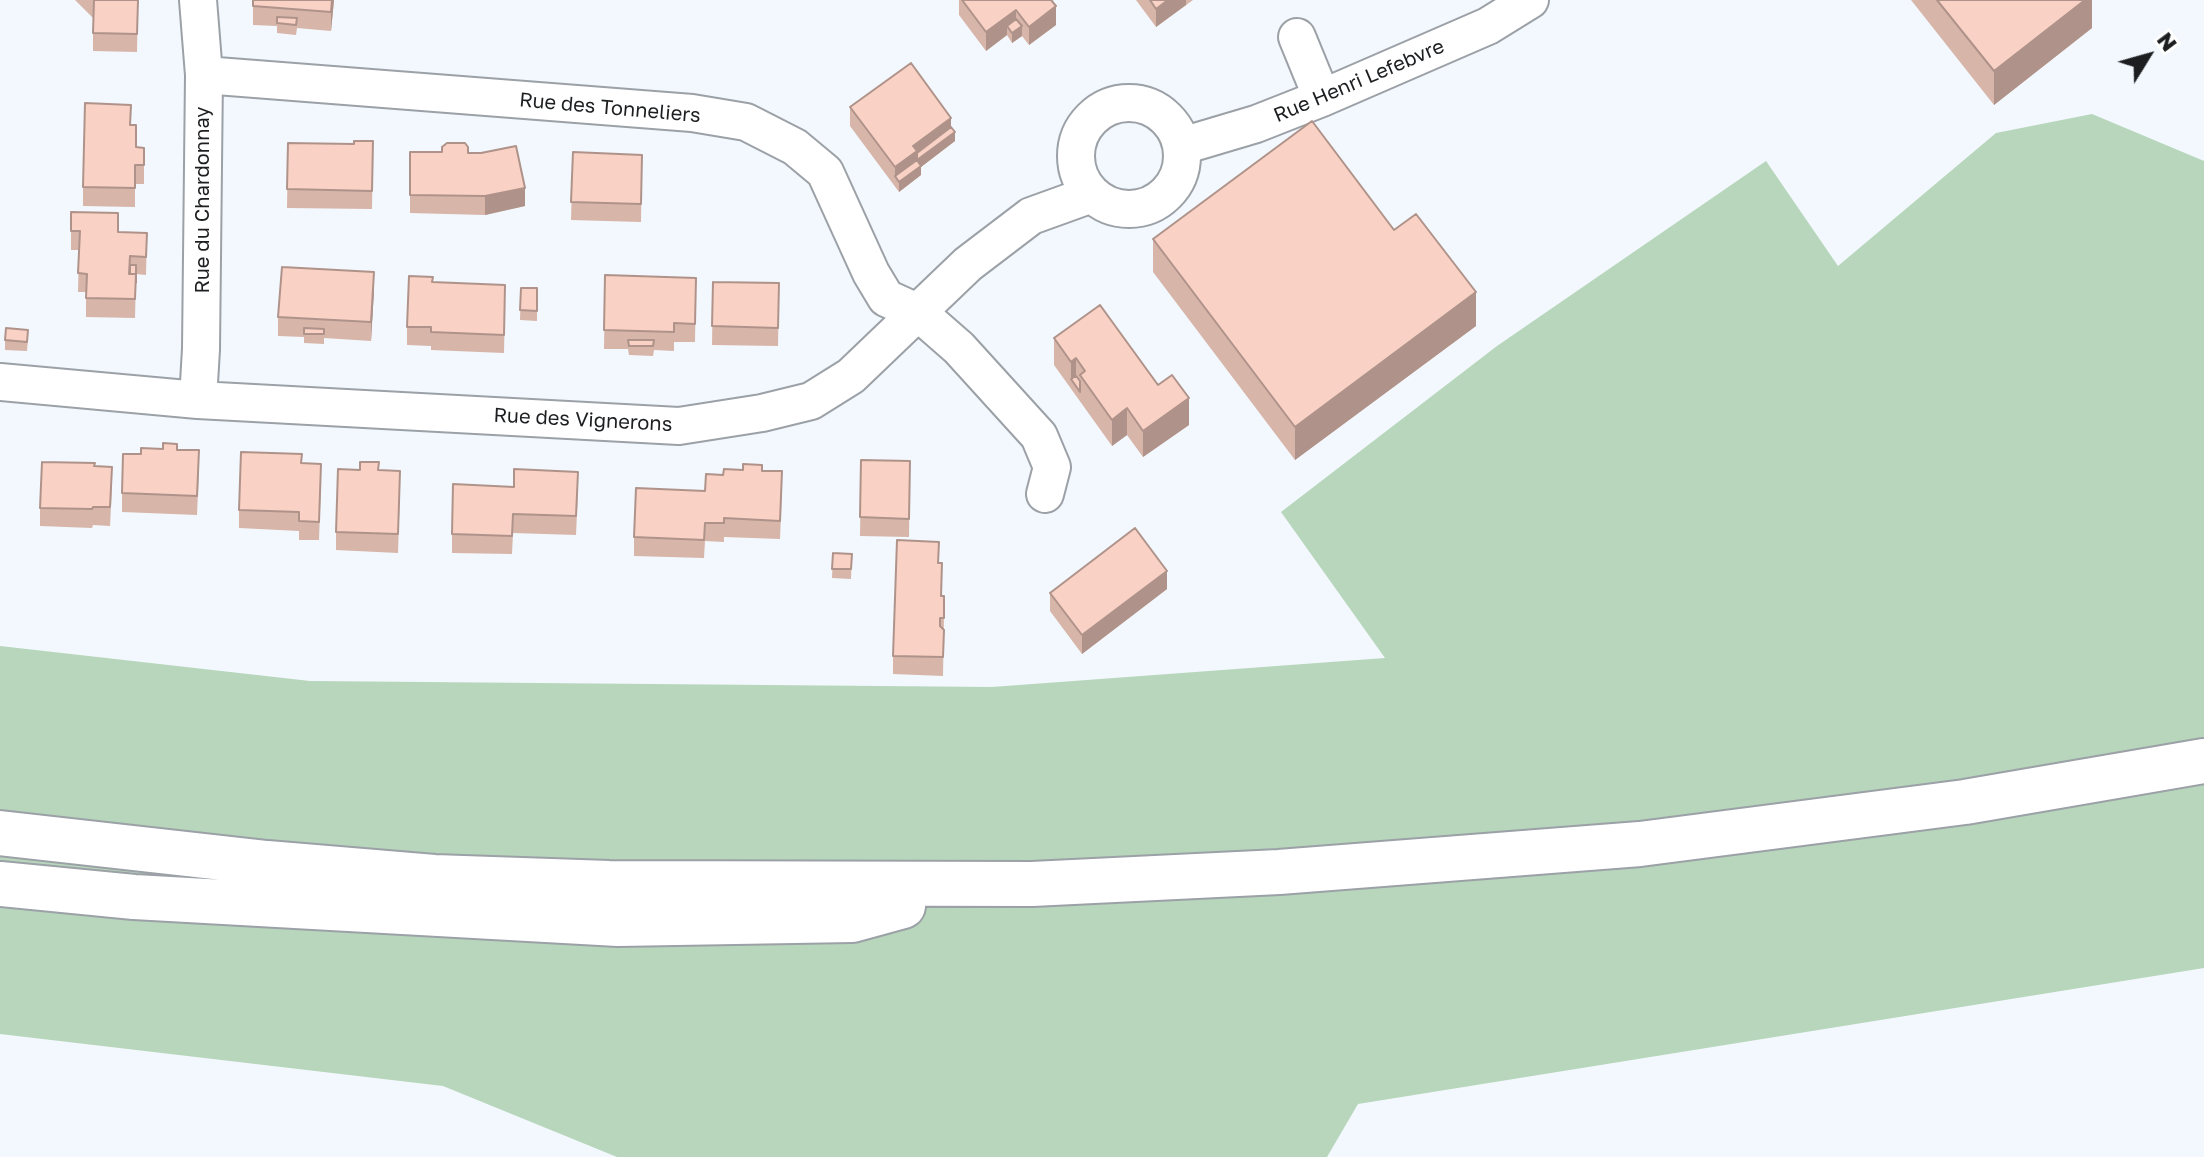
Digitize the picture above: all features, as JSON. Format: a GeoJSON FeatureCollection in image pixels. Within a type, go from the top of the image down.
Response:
{"type":"FeatureCollection","features":[{"type":"Feature","properties":{"kind":"main road"},"geometry":{"type":"LineString","coordinates":[[0,833],[267,863],[434,877],[609,883],[1032,884],[1279,872],[1640,844],[1965,802],[2204,761]]}},
{"type":"Feature","properties":{"kind":"main road"},"geometry":{"type":"LineString","coordinates":[[0,854],[266,882],[551,902],[903,906],[1275,893],[1661,862],[1966,822],[2204,782]]}},
{"type":"Feature","properties":{"kind":"main road"},"geometry":{"type":"LineString","coordinates":[[0,884],[149,898],[618,924],[852,920],[903,906]]}},
{"type":"Feature","properties":{"kind":"street","name":"Rue du Chardonnay"},"geometry":{"type":"LineString","coordinates":[[198,0],[204,75],[198,400]]}},
{"type":"Feature","properties":{"kind":"street","name":"Rue Henri Lefebvre"},"geometry":{"type":"LineString","coordinates":[[1182,146],[1256,124],[1322,98],[1488,26],[1530,0]]}},
{"type":"Feature","properties":{"kind":"street"},"geometry":{"type":"LineString","coordinates":[[1297,37],[1322,98]]}},
{"type":"Feature","properties":{"kind":"street","name":"Rue des Tonneliers"},"geometry":{"type":"LineString","coordinates":[[204,75],[692,113],[746,122],[795,147],[825,172],[871,273],[886,298],[919,313],[959,348],[1039,436],[1052,467],[1045,494]]}},
{"type":"Feature","properties":{"kind":"street"},"geometry":{"type":"LineString","coordinates":[[1122,102],[1140,103],[1157,110],[1174,126],[1182,146],[1182,165],[1174,186],[1151,205],[1122,209],[1104,203],[1092,194],[1081,179],[1076,160],[1083,129],[1100,111],[1122,102]]}},
{"type":"Feature","properties":{"kind":"street","name":"Rue des Vignerons"},"geometry":{"type":"LineString","coordinates":[[0,382],[198,400],[679,426],[762,413],[811,401],[851,376],[968,264],[1031,216],[1092,194]]}},
{"type":"Feature","properties":{"kind":"green space"},"geometry":{"type":"Polygon","coordinates":[[[2092,114],[2204,161],[2204,968],[1358,1104],[1327,1157],[617,1157],[443,1086],[0,1034],[0,646],[310,681],[992,687],[1385,658],[1281,512],[1497,346],[1766,161],[1838,266],[1996,133],[2092,114]]]}},
{"type":"Feature","properties":{"kind":"building"},"geometry":{"type":"Polygon","coordinates":[[[94,0],[138,0],[137,34],[93,33],[94,0]]]}},
{"type":"Feature","properties":{"kind":"building"},"geometry":{"type":"Polygon","coordinates":[[[253,0],[332,0],[331,12],[253,6],[253,0]]]}},
{"type":"Feature","properties":{"kind":"building"},"geometry":{"type":"Polygon","coordinates":[[[962,0],[1051,0],[1056,6],[1029,27],[1016,10],[986,32],[962,0]]]}},
{"type":"Feature","properties":{"kind":"building"},"geometry":{"type":"Polygon","coordinates":[[[1150,0],[1168,0],[1156,9],[1150,0]]]}},
{"type":"Feature","properties":{"kind":"building"},"geometry":{"type":"Polygon","coordinates":[[[1937,0],[2085,0],[1994,71],[1937,0]]]}},
{"type":"Feature","properties":{"kind":"building"},"geometry":{"type":"Polygon","coordinates":[[[277,17],[297,18],[296,25],[277,23],[277,17]]]}},
{"type":"Feature","properties":{"kind":"building"},"geometry":{"type":"Polygon","coordinates":[[[1016,19],[1022,26],[1012,33],[1007,26],[1016,19]]]}},
{"type":"Feature","properties":{"kind":"building"},"geometry":{"type":"Polygon","coordinates":[[[911,63],[951,118],[913,146],[917,151],[895,167],[850,107],[911,63]]]}},
{"type":"Feature","properties":{"kind":"building"},"geometry":{"type":"Polygon","coordinates":[[[85,103],[131,105],[130,125],[136,125],[136,147],[144,148],[144,165],[135,165],[135,188],[83,187],[85,103]]]}},
{"type":"Feature","properties":{"kind":"building"},"geometry":{"type":"Polygon","coordinates":[[[1312,121],[1394,230],[1416,214],[1476,292],[1295,427],[1153,239],[1312,121]]]}},
{"type":"Feature","properties":{"kind":"building"},"geometry":{"type":"Polygon","coordinates":[[[951,127],[955,132],[917,160],[917,153],[951,127]]]}},
{"type":"Feature","properties":{"kind":"building"},"geometry":{"type":"Polygon","coordinates":[[[354,141],[373,141],[372,191],[287,189],[288,143],[354,144],[354,141]]]}},
{"type":"Feature","properties":{"kind":"building"},"geometry":{"type":"Polygon","coordinates":[[[447,143],[465,143],[468,153],[516,146],[525,188],[485,196],[410,195],[410,152],[442,152],[442,147],[447,143]]]}},
{"type":"Feature","properties":{"kind":"building"},"geometry":{"type":"Polygon","coordinates":[[[573,152],[642,155],[641,204],[571,202],[573,152]]]}},
{"type":"Feature","properties":{"kind":"building"},"geometry":{"type":"Polygon","coordinates":[[[917,160],[921,166],[899,182],[895,176],[917,160]]]}},
{"type":"Feature","properties":{"kind":"building"},"geometry":{"type":"Polygon","coordinates":[[[71,212],[118,213],[118,232],[147,233],[146,257],[130,256],[129,274],[136,274],[135,299],[86,298],[87,274],[78,273],[80,231],[71,231],[71,212]]]}},
{"type":"Feature","properties":{"kind":"building"},"geometry":{"type":"Polygon","coordinates":[[[130,265],[136,265],[136,274],[130,274],[130,265]]]}},
{"type":"Feature","properties":{"kind":"building"},"geometry":{"type":"Polygon","coordinates":[[[282,267],[374,272],[371,322],[278,317],[282,267]]]}},
{"type":"Feature","properties":{"kind":"building"},"geometry":{"type":"Polygon","coordinates":[[[605,275],[696,278],[695,324],[674,323],[674,332],[604,330],[605,275]]]}},
{"type":"Feature","properties":{"kind":"building"},"geometry":{"type":"Polygon","coordinates":[[[409,276],[433,277],[432,282],[505,285],[504,335],[431,332],[431,327],[407,327],[409,276]]]}},
{"type":"Feature","properties":{"kind":"building"},"geometry":{"type":"Polygon","coordinates":[[[713,282],[779,283],[778,328],[712,326],[713,282]]]}},
{"type":"Feature","properties":{"kind":"building"},"geometry":{"type":"Polygon","coordinates":[[[521,288],[537,288],[537,311],[520,310],[521,288]]]}},
{"type":"Feature","properties":{"kind":"building"},"geometry":{"type":"Polygon","coordinates":[[[1100,305],[1158,385],[1172,375],[1189,398],[1143,431],[1127,408],[1112,420],[1080,375],[1085,371],[1076,358],[1071,362],[1054,338],[1100,305]]]}},
{"type":"Feature","properties":{"kind":"building"},"geometry":{"type":"Polygon","coordinates":[[[6,328],[28,330],[27,342],[5,340],[6,328]]]}},
{"type":"Feature","properties":{"kind":"building"},"geometry":{"type":"Polygon","coordinates":[[[304,328],[324,329],[324,334],[304,334],[304,328]]]}},
{"type":"Feature","properties":{"kind":"building"},"geometry":{"type":"Polygon","coordinates":[[[628,340],[654,340],[653,346],[629,346],[628,340]]]}},
{"type":"Feature","properties":{"kind":"building"},"geometry":{"type":"Polygon","coordinates":[[[1076,376],[1080,381],[1080,392],[1071,379],[1076,376]]]}},
{"type":"Feature","properties":{"kind":"building"},"geometry":{"type":"Polygon","coordinates":[[[163,443],[177,444],[177,450],[199,450],[197,496],[122,493],[123,454],[141,454],[141,448],[163,449],[163,443]]]}},
{"type":"Feature","properties":{"kind":"building"},"geometry":{"type":"Polygon","coordinates":[[[241,452],[302,454],[301,463],[321,464],[319,522],[299,521],[299,512],[239,510],[241,452]]]}},
{"type":"Feature","properties":{"kind":"building"},"geometry":{"type":"Polygon","coordinates":[[[861,460],[910,461],[909,519],[860,517],[861,460]]]}},
{"type":"Feature","properties":{"kind":"building"},"geometry":{"type":"Polygon","coordinates":[[[42,462],[95,463],[94,466],[112,467],[110,507],[40,508],[42,462]]]}},
{"type":"Feature","properties":{"kind":"building"},"geometry":{"type":"Polygon","coordinates":[[[360,462],[379,462],[378,470],[400,471],[398,534],[336,532],[338,469],[360,470],[360,462]]]}},
{"type":"Feature","properties":{"kind":"building"},"geometry":{"type":"Polygon","coordinates":[[[743,464],[762,465],[762,471],[782,471],[780,521],[724,518],[724,523],[705,523],[704,540],[634,537],[636,488],[705,491],[706,474],[723,475],[724,469],[743,470],[743,464]]]}},
{"type":"Feature","properties":{"kind":"building"},"geometry":{"type":"Polygon","coordinates":[[[514,469],[578,472],[576,516],[513,514],[512,536],[452,534],[453,484],[514,487],[514,469]]]}},
{"type":"Feature","properties":{"kind":"building"},"geometry":{"type":"Polygon","coordinates":[[[1135,528],[1167,571],[1082,635],[1050,593],[1135,528]]]}},
{"type":"Feature","properties":{"kind":"building"},"geometry":{"type":"Polygon","coordinates":[[[897,540],[939,542],[941,596],[944,596],[944,618],[940,618],[940,626],[944,630],[943,657],[893,656],[897,540]]]}},
{"type":"Feature","properties":{"kind":"building"},"geometry":{"type":"Polygon","coordinates":[[[833,553],[852,554],[851,569],[832,569],[833,553]]]}}]}
